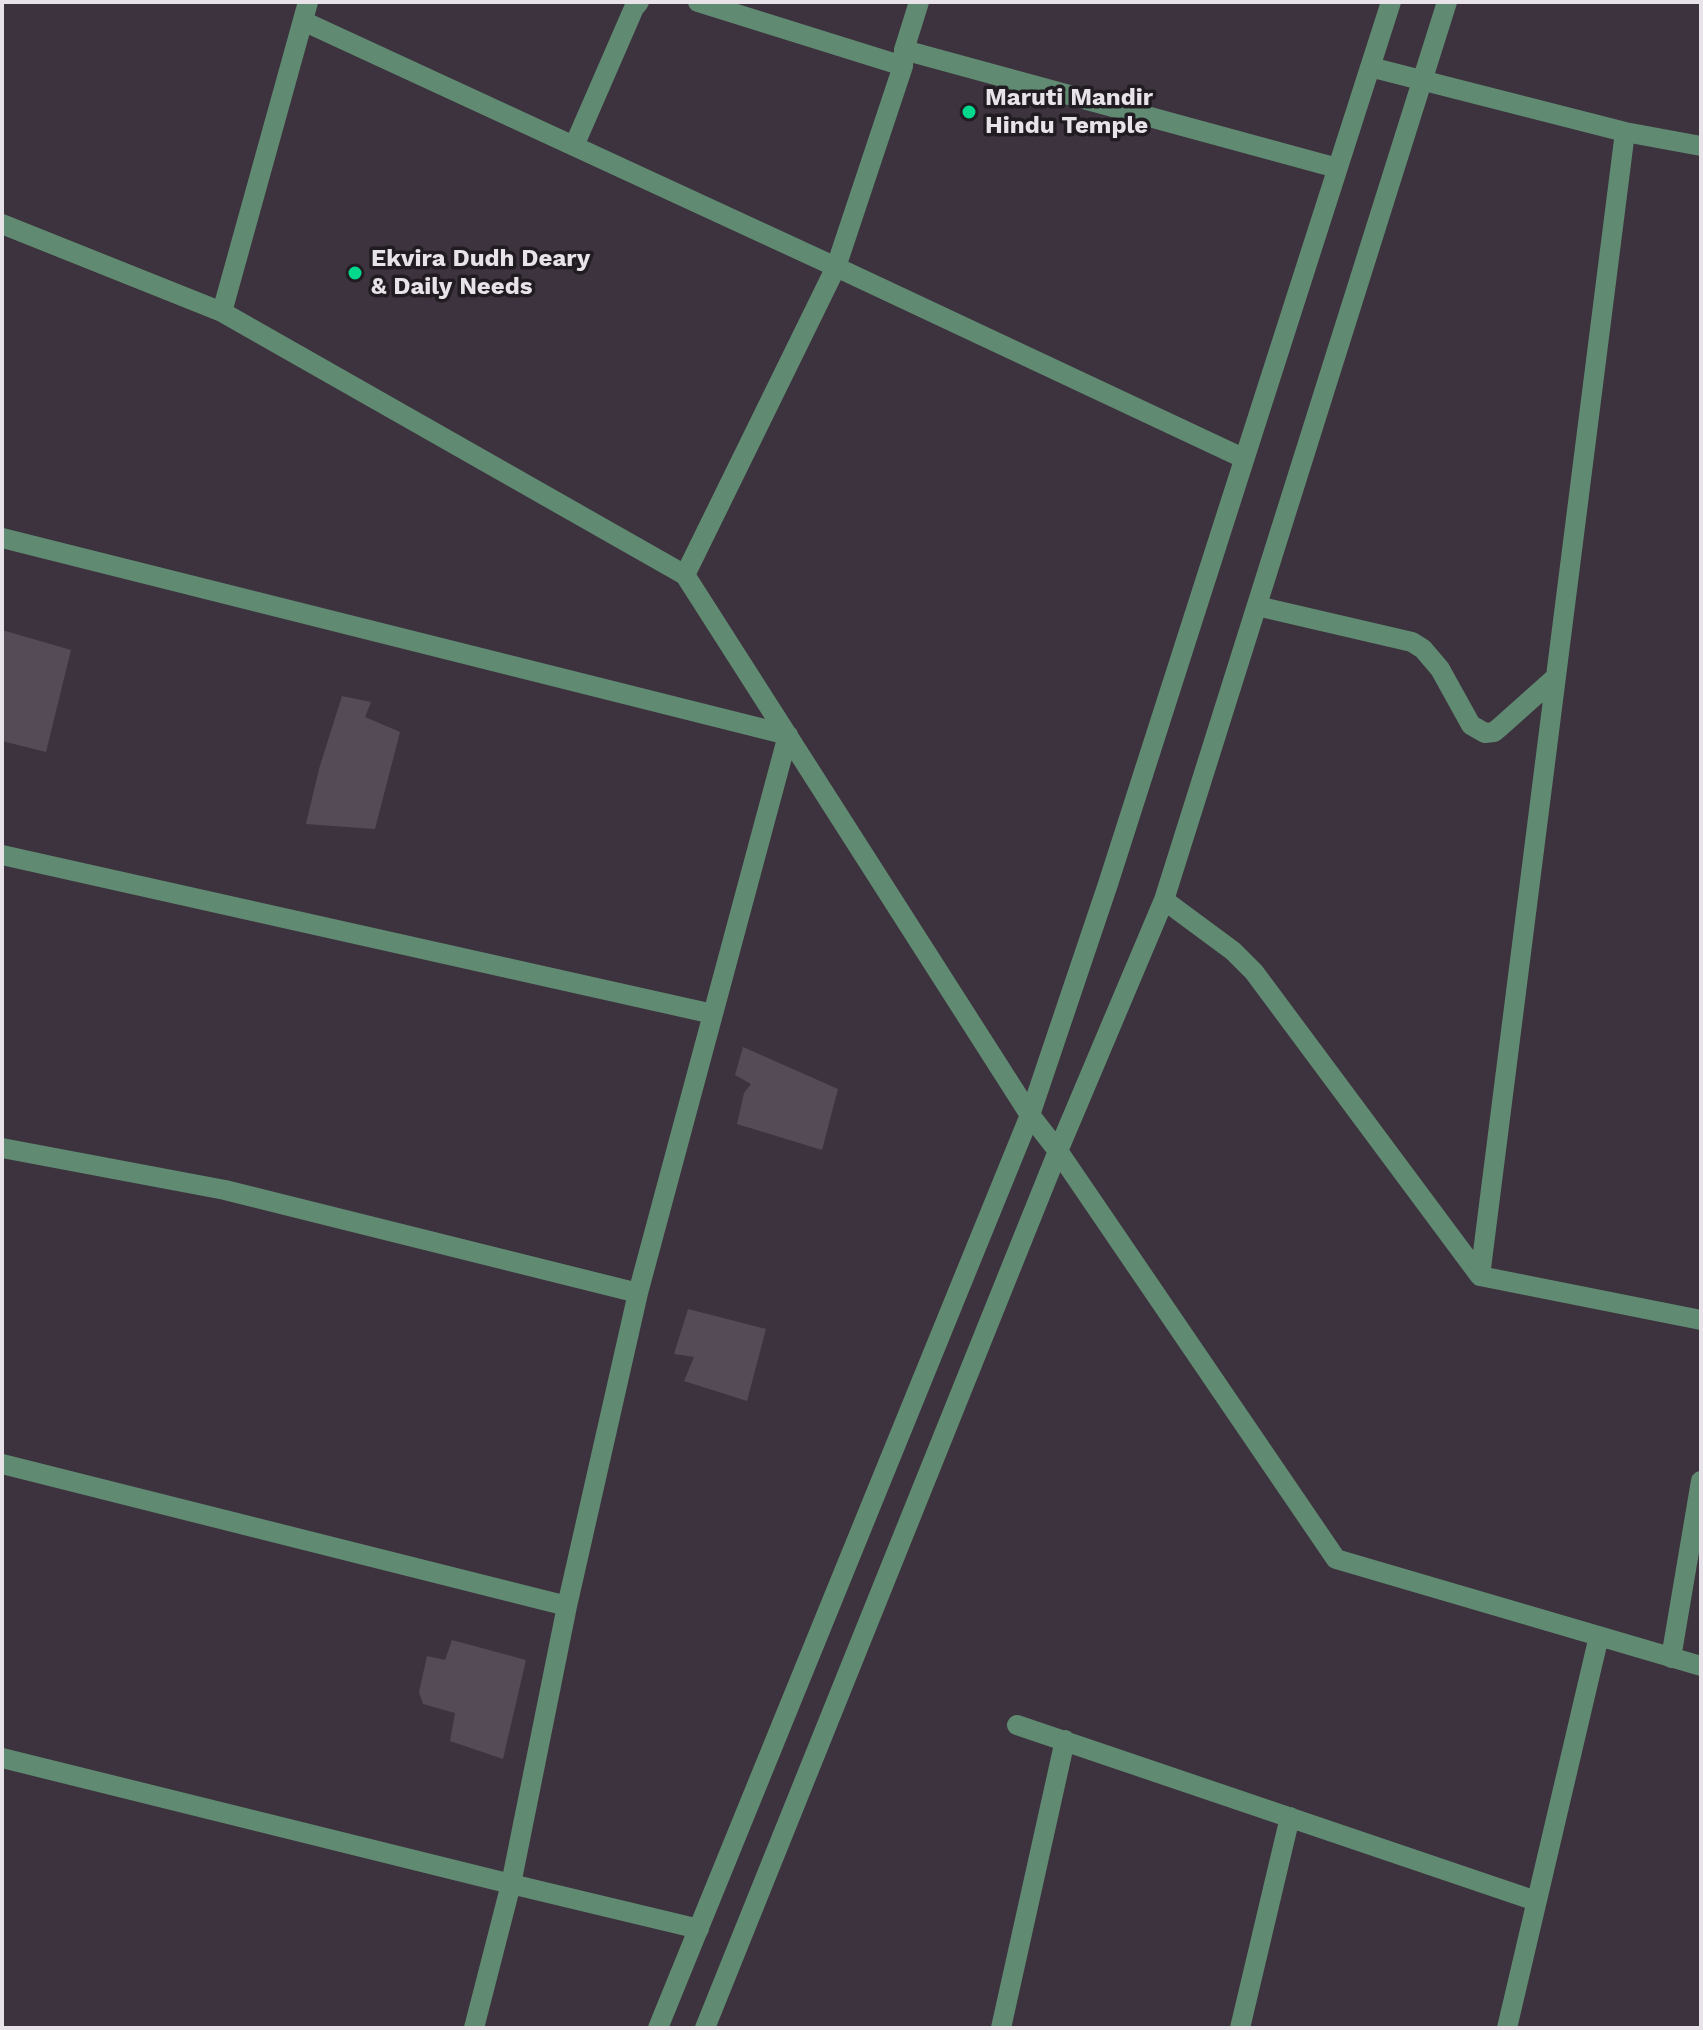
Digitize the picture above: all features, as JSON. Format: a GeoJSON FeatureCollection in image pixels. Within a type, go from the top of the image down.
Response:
{"type":"FeatureCollection","features":[{"type":"Feature","properties":{"kind":"street"},"geometry":{"type":"LineString","coordinates":[[574,146],[639,2]]}},
{"type":"Feature","properties":{"kind":"street"},"geometry":{"type":"LineString","coordinates":[[698,2],[904,58],[1337,168]]}},
{"type":"Feature","properties":{"kind":"street"},"geometry":{"type":"LineString","coordinates":[[685,575],[836,267],[904,58],[919,2]]}},
{"type":"Feature","properties":{"kind":"street"},"geometry":{"type":"LineString","coordinates":[[658,2028],[1030,1115],[1108,884],[1391,2]]}},
{"type":"Feature","properties":{"kind":"street"},"geometry":{"type":"LineString","coordinates":[[705,2028],[1058,1151],[1164,900],[1447,2]]}},
{"type":"Feature","properties":{"kind":"street"},"geometry":{"type":"LineString","coordinates":[[222,312],[306,11],[574,146],[1243,458]]}},
{"type":"Feature","properties":{"kind":"street"},"geometry":{"type":"LineString","coordinates":[[1370,67],[1625,132],[1701,146]]}},
{"type":"Feature","properties":{"kind":"street"},"geometry":{"type":"LineString","coordinates":[[1480,1276],[1625,132]]}},
{"type":"Feature","properties":{"kind":"street"},"geometry":{"type":"LineString","coordinates":[[2,224],[222,312],[685,575],[1030,1115],[1058,1151],[1336,1559],[1701,1666]]}},
{"type":"Feature","properties":{"kind":"street"},"geometry":{"type":"LineString","coordinates":[[2,538],[788,735]]}},
{"type":"Feature","properties":{"kind":"street"},"geometry":{"type":"LineString","coordinates":[[1257,606],[1412,642],[1423,649],[1440,669],[1471,725],[1485,733],[1494,732],[1556,677]]}},
{"type":"Feature","properties":{"kind":"street"},"geometry":{"type":"LineString","coordinates":[[474,2028],[511,1884],[567,1606],[638,1293],[788,735]]}},
{"type":"Feature","properties":{"kind":"street"},"geometry":{"type":"LineString","coordinates":[[2,855],[713,1014]]}},
{"type":"Feature","properties":{"kind":"street"},"geometry":{"type":"LineString","coordinates":[[1164,900],[1233,951],[1254,972],[1480,1276],[1701,1320]]}},
{"type":"Feature","properties":{"kind":"street"},"geometry":{"type":"LineString","coordinates":[[2,1148],[225,1190],[638,1293]]}},
{"type":"Feature","properties":{"kind":"street"},"geometry":{"type":"LineString","coordinates":[[2,1464],[567,1606]]}},
{"type":"Feature","properties":{"kind":"street"},"geometry":{"type":"LineString","coordinates":[[1671,1658],[1701,1481]]}},
{"type":"Feature","properties":{"kind":"street"},"geometry":{"type":"LineString","coordinates":[[1507,2028],[1599,1636]]}},
{"type":"Feature","properties":{"kind":"street"},"geometry":{"type":"LineString","coordinates":[[1017,1725],[1536,1901]]}},
{"type":"Feature","properties":{"kind":"street"},"geometry":{"type":"LineString","coordinates":[[1001,2028],[1065,1740]]}},
{"type":"Feature","properties":{"kind":"street"},"geometry":{"type":"LineString","coordinates":[[2,1758],[699,1929]]}},
{"type":"Feature","properties":{"kind":"street"},"geometry":{"type":"LineString","coordinates":[[1240,2028],[1290,1817]]}},
{"type":"Feature","properties":{"kind":"building"},"geometry":{"type":"Polygon","coordinates":[[[2,630],[71,650],[46,752],[2,741],[2,630]]]}},
{"type":"Feature","properties":{"kind":"building"},"geometry":{"type":"Polygon","coordinates":[[[342,696],[371,702],[365,717],[400,732],[375,829],[306,824],[342,696]]]}},
{"type":"Feature","properties":{"kind":"building"},"geometry":{"type":"Polygon","coordinates":[[[743,1047],[838,1089],[822,1150],[737,1124],[744,1093],[751,1084],[735,1075],[743,1047]]]}},
{"type":"Feature","properties":{"kind":"building"},"geometry":{"type":"Polygon","coordinates":[[[688,1309],[766,1329],[747,1401],[684,1381],[694,1357],[674,1354],[688,1309]]]}},
{"type":"Feature","properties":{"kind":"building"},"geometry":{"type":"Polygon","coordinates":[[[452,1640],[526,1660],[503,1759],[450,1741],[455,1713],[423,1704],[419,1692],[427,1656],[445,1660],[452,1640]]]}},
{"type":"Feature","properties":{"kind":"place","name":"Maruti Mandir Hindu Temple"},"geometry":{"type":"Point","coordinates":[969,112]}},
{"type":"Feature","properties":{"kind":"place","name":"Ekvira Dudh Deary & Daily Needs"},"geometry":{"type":"Point","coordinates":[355,273]}}]}
